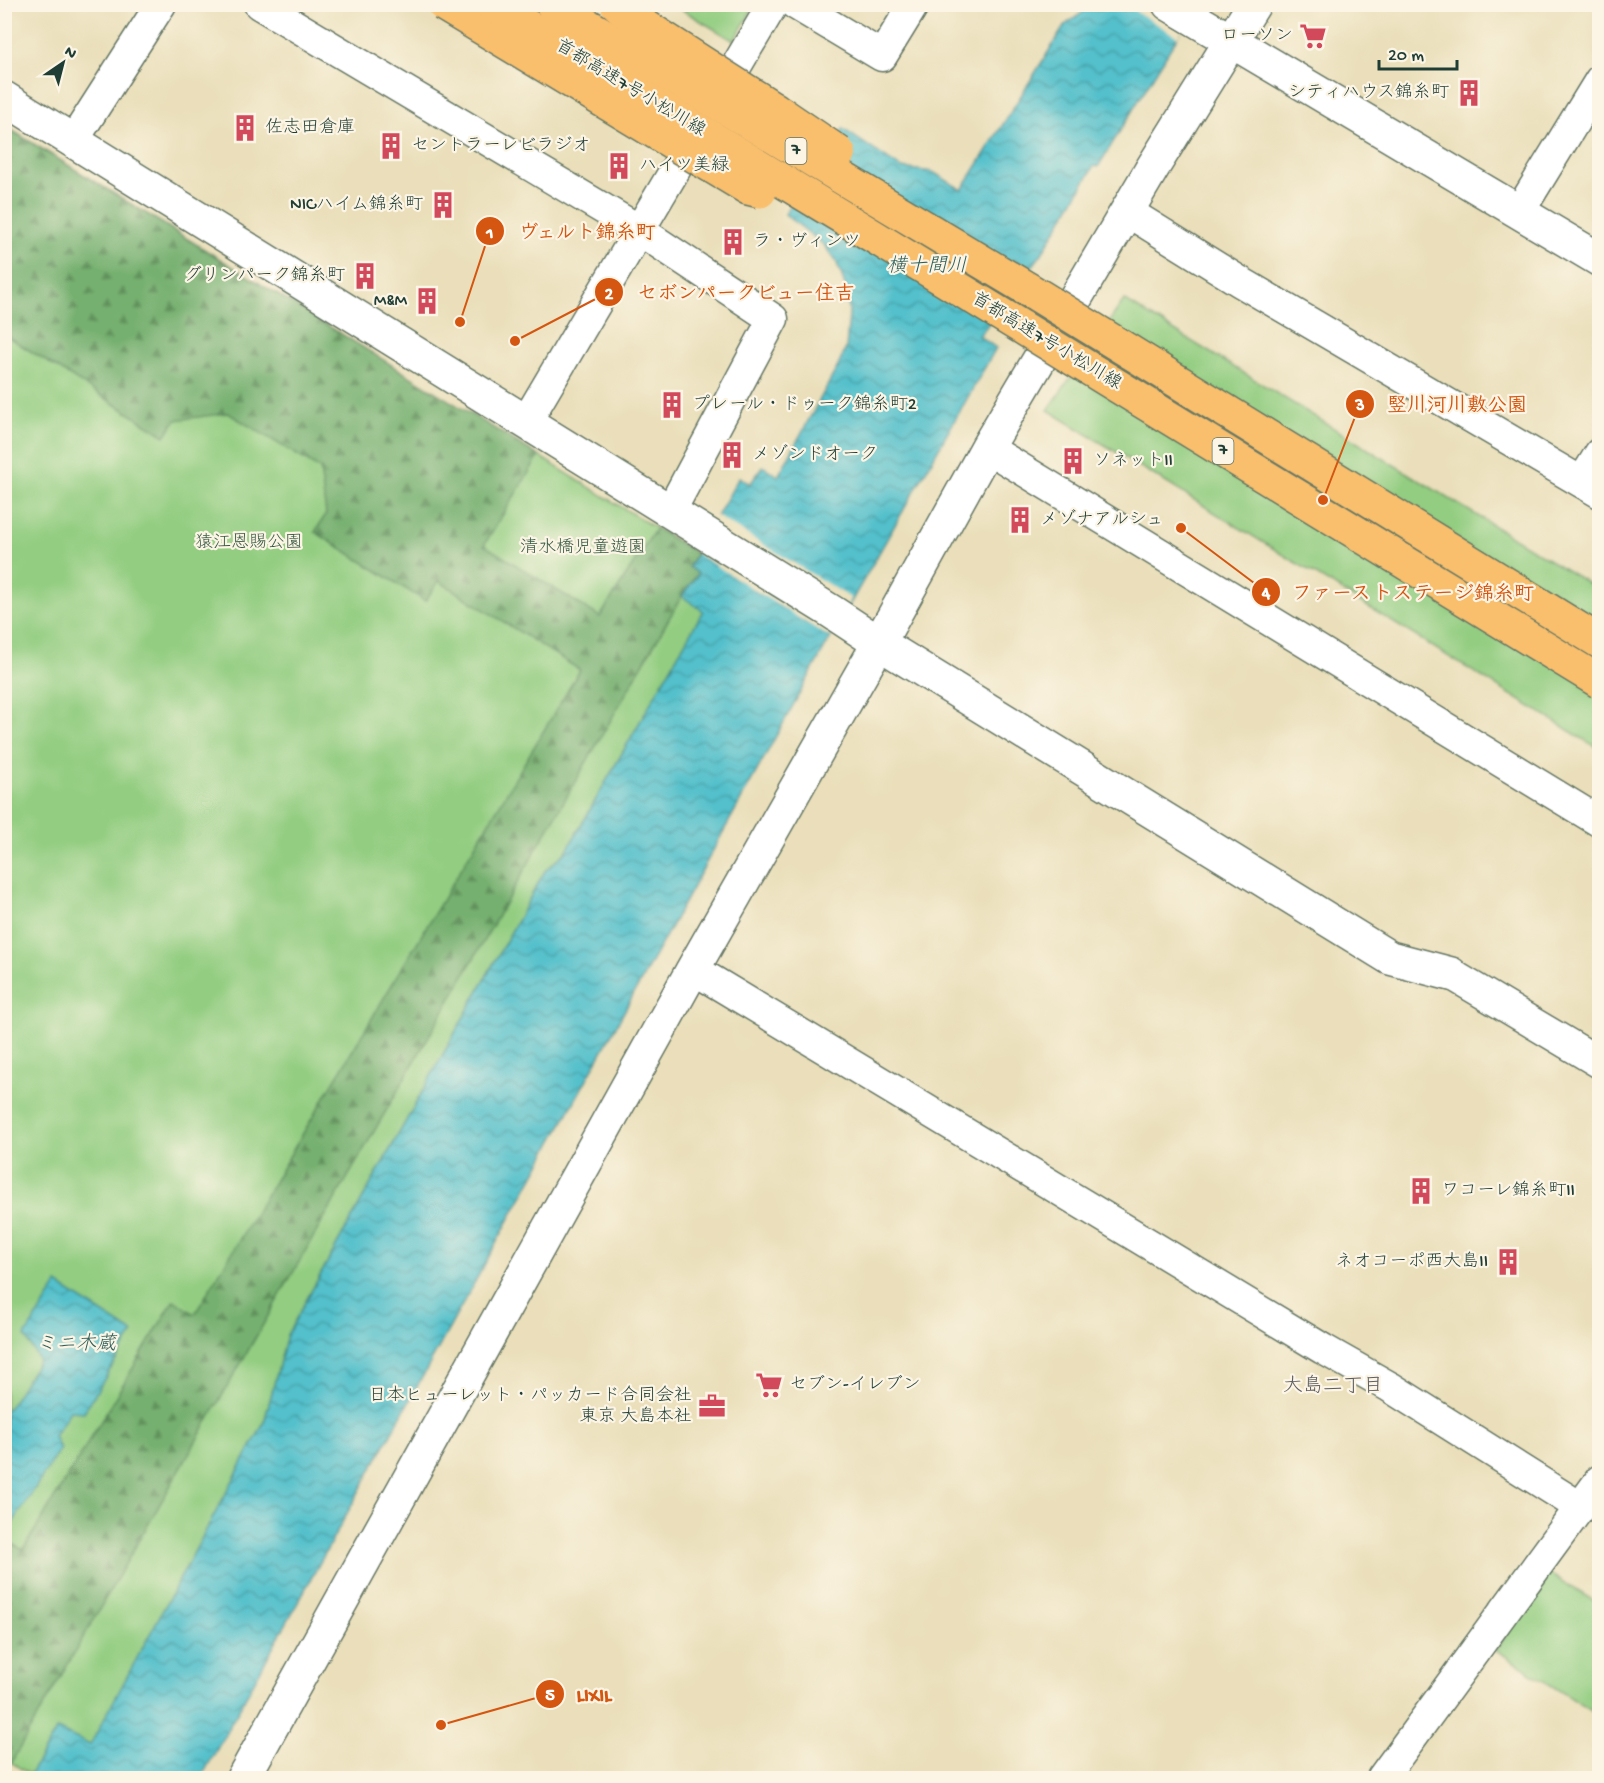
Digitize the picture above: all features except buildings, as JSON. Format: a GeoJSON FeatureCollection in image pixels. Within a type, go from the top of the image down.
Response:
{"type":"FeatureCollection","features":[{"type":"Feature","properties":{"kind":"highway"},"geometry":{"type":"LineString","coordinates":[[443,4],[748,188],[847,220]]}},
{"type":"Feature","properties":{"kind":"highway","name":"首都高速7号小松川線"},"geometry":{"type":"LineString","coordinates":[[490,4],[847,220],[1599,682]]}},
{"type":"Feature","properties":{"kind":"highway","name":"首都高速7号小松川線"},"geometry":{"type":"LineString","coordinates":[[552,4],[1041,297],[1599,642]]}},
{"type":"Feature","properties":{"kind":"highway"},"geometry":{"type":"LineString","coordinates":[[617,4],[637,21],[776,110],[1041,297]]}},
{"type":"Feature","properties":{"kind":"street"},"geometry":{"type":"LineString","coordinates":[[73,141],[161,4]]}},
{"type":"Feature","properties":{"kind":"street"},"geometry":{"type":"LineString","coordinates":[[259,4],[639,230],[773,319],[670,512]]}},
{"type":"Feature","properties":{"kind":"street"},"geometry":{"type":"LineString","coordinates":[[526,422],[773,4]]}},
{"type":"Feature","properties":{"kind":"street"},"geometry":{"type":"LineString","coordinates":[[795,4],[882,56],[914,4]]}},
{"type":"Feature","properties":{"kind":"street"},"geometry":{"type":"LineString","coordinates":[[1169,4],[1599,260]]}},
{"type":"Feature","properties":{"kind":"street"},"geometry":{"type":"LineString","coordinates":[[243,1779],[693,969],[987,448],[1153,167],[1254,4]]}},
{"type":"Feature","properties":{"kind":"street"},"geometry":{"type":"LineString","coordinates":[[1519,212],[1599,80]]}},
{"type":"Feature","properties":{"kind":"street"},"geometry":{"type":"LineString","coordinates":[[4,98],[1390,958],[1451,974],[1599,1063]]}},
{"type":"Feature","properties":{"kind":"street"},"geometry":{"type":"LineString","coordinates":[[1128,212],[1249,287],[1591,487],[1599,453]]}},
{"type":"Feature","properties":{"kind":"street"},"geometry":{"type":"LineString","coordinates":[[987,448],[1599,822]]}},
{"type":"Feature","properties":{"kind":"street"},"geometry":{"type":"LineString","coordinates":[[693,969],[1323,1349],[1390,1387],[1580,1507]]}},
{"type":"Feature","properties":{"kind":"street"},"geometry":{"type":"LineString","coordinates":[[1382,1779],[1599,1480]]}},
{"type":"Feature","properties":{"kind":"green space"},"geometry":{"type":"Polygon","coordinates":[[[674,5],[755,5],[734,41],[674,5]]]}},
{"type":"Feature","properties":{"kind":"green space"},"geometry":{"type":"Polygon","coordinates":[[[4,126],[539,456],[484,545],[600,617],[656,528],[696,553],[689,566],[698,573],[682,596],[11,1763],[4,1758],[5,1539],[23,1550],[174,1300],[195,1314],[580,670],[439,581],[425,601],[315,532],[326,514],[320,469],[228,413],[176,420],[165,436],[5,335],[4,126]]]}},
{"type":"Feature","properties":{"kind":"green space","name":"猿江恩賜公園"},"geometry":{"type":"Polygon","coordinates":[[[5,126],[696,553],[689,566],[703,611],[566,852],[545,871],[287,1335],[264,1423],[90,1746],[57,1729],[30,1775],[5,1758],[5,126]]]}},
{"type":"Feature","properties":{"kind":"green space"},"geometry":{"type":"Polygon","coordinates":[[[1124,300],[1599,590],[1599,749],[1048,410],[1124,300]]]}},
{"type":"Feature","properties":{"kind":"green space"},"geometry":{"type":"Polygon","coordinates":[[[1548,1573],[1599,1604],[1599,1716],[1496,1650],[1548,1573]]]}},
{"type":"Feature","properties":{"kind":"water","name":"横十間川"},"geometry":{"type":"Polygon","coordinates":[[[1093,5],[1197,5],[1098,167],[1094,166],[1041,255],[979,336],[996,348],[822,653],[201,1778],[28,1778],[57,1729],[90,1745],[264,1423],[287,1335],[545,871],[566,852],[703,611],[682,596],[698,574],[689,567],[739,477],[750,484],[763,466],[778,476],[838,366],[846,348],[849,315],[848,296],[842,276],[836,261],[824,245],[785,214],[843,129],[901,168],[933,172],[962,190],[1065,25],[1093,5]]]}},
{"type":"Feature","properties":{"kind":"water","name":"ミニ木蔵"},"geometry":{"type":"Polygon","coordinates":[[[57,1284],[133,1333],[84,1412],[70,1411],[54,1436],[60,1449],[9,1529],[4,1526],[5,1408],[8,1409],[39,1360],[25,1336],[57,1284]]]}},
{"type":"Feature","properties":{"kind":"pier"},"geometry":{"type":"Polygon","coordinates":[[[1125,5],[1197,5],[1178,37],[1125,5]]]}},
{"type":"Feature","properties":{"kind":"pier"},"geometry":{"type":"Polygon","coordinates":[[[715,515],[851,598],[829,637],[696,553],[715,515]]]}},
{"type":"Feature","properties":{"kind":"place","name":"ローソン"},"geometry":{"type":"Point","coordinates":[1313,36]}},
{"type":"Feature","properties":{"kind":"place","name":"シティハウス錦糸町"},"geometry":{"type":"Point","coordinates":[1469,93]}},
{"type":"Feature","properties":{"kind":"place","name":"佐志田倉庫"},"geometry":{"type":"Point","coordinates":[245,128]}},
{"type":"Feature","properties":{"kind":"place","name":"セントラーレビラジオ"},"geometry":{"type":"Point","coordinates":[391,146]}},
{"type":"Feature","properties":{"kind":"place","name":"ハイツ美緑"},"geometry":{"type":"Point","coordinates":[619,166]}},
{"type":"Feature","properties":{"kind":"place","name":"NICハイム錦糸町"},"geometry":{"type":"Point","coordinates":[443,205]}},
{"type":"Feature","properties":{"kind":"place","name":"ラ・ヴィンツ"},"geometry":{"type":"Point","coordinates":[733,242]}},
{"type":"Feature","properties":{"kind":"place","name":"グリンパーク錦糸町"},"geometry":{"type":"Point","coordinates":[365,276]}},
{"type":"Feature","properties":{"kind":"place","name":"M&M"},"geometry":{"type":"Point","coordinates":[427,301]}},
{"type":"Feature","properties":{"kind":"place","name":"ヴェルト錦糸町"},"geometry":{"type":"Point","coordinates":[460,322]}},
{"type":"Feature","properties":{"kind":"place","name":"セボンパークビュー住吉"},"geometry":{"type":"Point","coordinates":[515,341]}},
{"type":"Feature","properties":{"kind":"place","name":"プレール・ドゥーク錦糸町2"},"geometry":{"type":"Point","coordinates":[672,405]}},
{"type":"Feature","properties":{"kind":"place","name":"メゾンドオーク"},"geometry":{"type":"Point","coordinates":[732,455]}},
{"type":"Feature","properties":{"kind":"place","name":"ソネットII"},"geometry":{"type":"Point","coordinates":[1073,461]}},
{"type":"Feature","properties":{"kind":"place","name":"竪川河川敷公園"},"geometry":{"type":"Point","coordinates":[1323,500]}},
{"type":"Feature","properties":{"kind":"place","name":"メゾナアルシュ"},"geometry":{"type":"Point","coordinates":[1020,520]}},
{"type":"Feature","properties":{"kind":"place","name":"ファーストステージ錦糸町"},"geometry":{"type":"Point","coordinates":[1181,528]}},
{"type":"Feature","properties":{"kind":"place","name":"ワコーレ錦糸町II"},"geometry":{"type":"Point","coordinates":[1421,1191]}},
{"type":"Feature","properties":{"kind":"place","name":"ネオコーポ西大島II"},"geometry":{"type":"Point","coordinates":[1508,1262]}},
{"type":"Feature","properties":{"kind":"place","name":"セブン-イレブン"},"geometry":{"type":"Point","coordinates":[769,1385]}},
{"type":"Feature","properties":{"kind":"place","name":"日本ヒューレット・パッカード合同会社 東京 大島本社"},"geometry":{"type":"Point","coordinates":[712,1406]}},
{"type":"Feature","properties":{"kind":"place","name":"LIXIL"},"geometry":{"type":"Point","coordinates":[441,1725]}},
{"type":"Feature","properties":{"kind":"district","name":"大島二丁目"},"geometry":{"type":"Point","coordinates":[1333,1387]}},
{"type":"Feature","properties":{"kind":"park label","name":"清水橋児童遊園"},"geometry":{"type":"Point","coordinates":[583,548]}}]}
